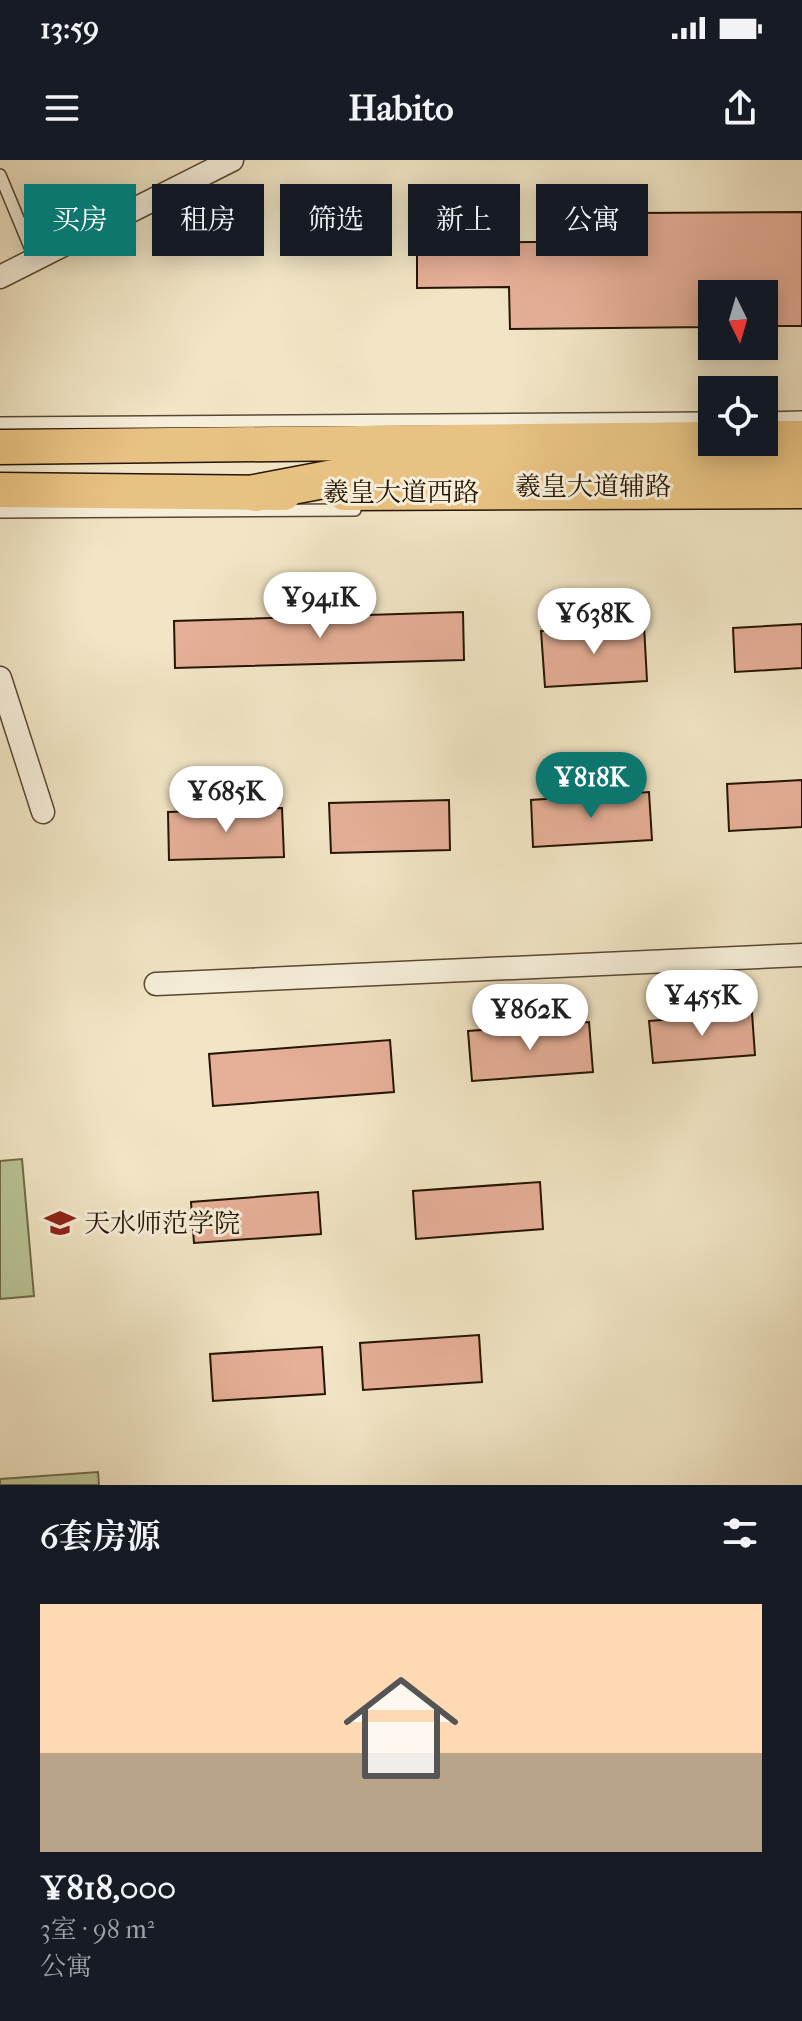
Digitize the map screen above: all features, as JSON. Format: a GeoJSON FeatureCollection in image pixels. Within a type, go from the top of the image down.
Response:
{"type":"FeatureCollection","features":[{"type":"Feature","properties":{"kind":"highway"},"geometry":{"type":"LineString","coordinates":[[255,493],[334,478],[560,464],[802,461]]}},
{"type":"Feature","properties":{"kind":"main road"},"geometry":{"type":"LineString","coordinates":[[778,438],[802,438]]}},
{"type":"Feature","properties":{"kind":"main road","name":"羲皇大道西路"},"geometry":{"type":"LineString","coordinates":[[0,447],[698,439]]}},
{"type":"Feature","properties":{"kind":"main road","name":"羲皇大道西路"},"geometry":{"type":"LineString","coordinates":[[0,490],[255,493],[802,491]]}},
{"type":"Feature","properties":{"kind":"street"},"geometry":{"type":"LineString","coordinates":[[0,277],[232,160]]}},
{"type":"Feature","properties":{"kind":"street"},"geometry":{"type":"LineString","coordinates":[[0,678],[43,812]]}},
{"type":"Feature","properties":{"kind":"street"},"geometry":{"type":"LineString","coordinates":[[156,984],[802,955]]}},
{"type":"Feature","properties":{"kind":"lane"},"geometry":{"type":"LineString","coordinates":[[0,175],[35,259]]}},
{"type":"Feature","properties":{"kind":"lane"},"geometry":{"type":"LineString","coordinates":[[778,418],[802,417]]}},
{"type":"Feature","properties":{"kind":"lane"},"geometry":{"type":"LineString","coordinates":[[0,423],[698,418]]}},
{"type":"Feature","properties":{"kind":"lane"},"geometry":{"type":"LineString","coordinates":[[0,512],[369,509]]}},
{"type":"Feature","properties":{"kind":"green space"},"geometry":{"type":"Polygon","coordinates":[[[22,1159],[34,1296],[0,1299],[0,1161],[22,1159]]]}},
{"type":"Feature","properties":{"kind":"green space"},"geometry":{"type":"Polygon","coordinates":[[[98,1472],[99,1485],[0,1485],[0,1479],[98,1472]]]}},
{"type":"Feature","properties":{"kind":"building"},"geometry":{"type":"Polygon","coordinates":[[[802,212],[802,326],[778,326],[778,280],[698,280],[698,327],[510,329],[509,287],[417,288],[417,256],[520,256],[520,242],[536,242],[536,256],[648,256],[648,213],[802,212]]]}},
{"type":"Feature","properties":{"kind":"building"},"geometry":{"type":"Polygon","coordinates":[[[463,612],[464,660],[175,668],[174,621],[463,612]]]}},
{"type":"Feature","properties":{"kind":"building"},"geometry":{"type":"Polygon","coordinates":[[[802,624],[802,668],[735,672],[733,628],[802,624]]]}},
{"type":"Feature","properties":{"kind":"building"},"geometry":{"type":"Polygon","coordinates":[[[644,625],[647,681],[545,687],[541,631],[644,625]]]}},
{"type":"Feature","properties":{"kind":"building"},"geometry":{"type":"Polygon","coordinates":[[[802,780],[802,827],[729,831],[727,784],[802,780]]]}},
{"type":"Feature","properties":{"kind":"building"},"geometry":{"type":"Polygon","coordinates":[[[649,792],[652,840],[533,847],[531,800],[649,792]]]}},
{"type":"Feature","properties":{"kind":"building"},"geometry":{"type":"Polygon","coordinates":[[[449,800],[450,850],[331,853],[329,803],[449,800]]]}},
{"type":"Feature","properties":{"kind":"building"},"geometry":{"type":"Polygon","coordinates":[[[282,808],[284,857],[169,860],[168,812],[282,808]]]}},
{"type":"Feature","properties":{"kind":"building"},"geometry":{"type":"Polygon","coordinates":[[[752,1013],[755,1055],[653,1063],[649,1021],[752,1013]]]}},
{"type":"Feature","properties":{"kind":"building"},"geometry":{"type":"Polygon","coordinates":[[[589,1022],[593,1072],[472,1081],[468,1031],[589,1022]]]}},
{"type":"Feature","properties":{"kind":"building"},"geometry":{"type":"Polygon","coordinates":[[[390,1040],[394,1092],[213,1106],[209,1054],[390,1040]]]}},
{"type":"Feature","properties":{"kind":"building"},"geometry":{"type":"Polygon","coordinates":[[[540,1182],[543,1229],[416,1239],[413,1191],[540,1182]]]}},
{"type":"Feature","properties":{"kind":"building"},"geometry":{"type":"Polygon","coordinates":[[[318,1192],[321,1234],[194,1243],[191,1202],[318,1192]]]}},
{"type":"Feature","properties":{"kind":"building"},"geometry":{"type":"Polygon","coordinates":[[[479,1335],[482,1382],[363,1390],[360,1343],[479,1335]]]}},
{"type":"Feature","properties":{"kind":"building"},"geometry":{"type":"Polygon","coordinates":[[[322,1347],[325,1394],[213,1401],[210,1354],[322,1347]]]}},
{"type":"Feature","properties":{"kind":"place","name":"天水师范学院"},"geometry":{"type":"Point","coordinates":[60,1223]}}]}
